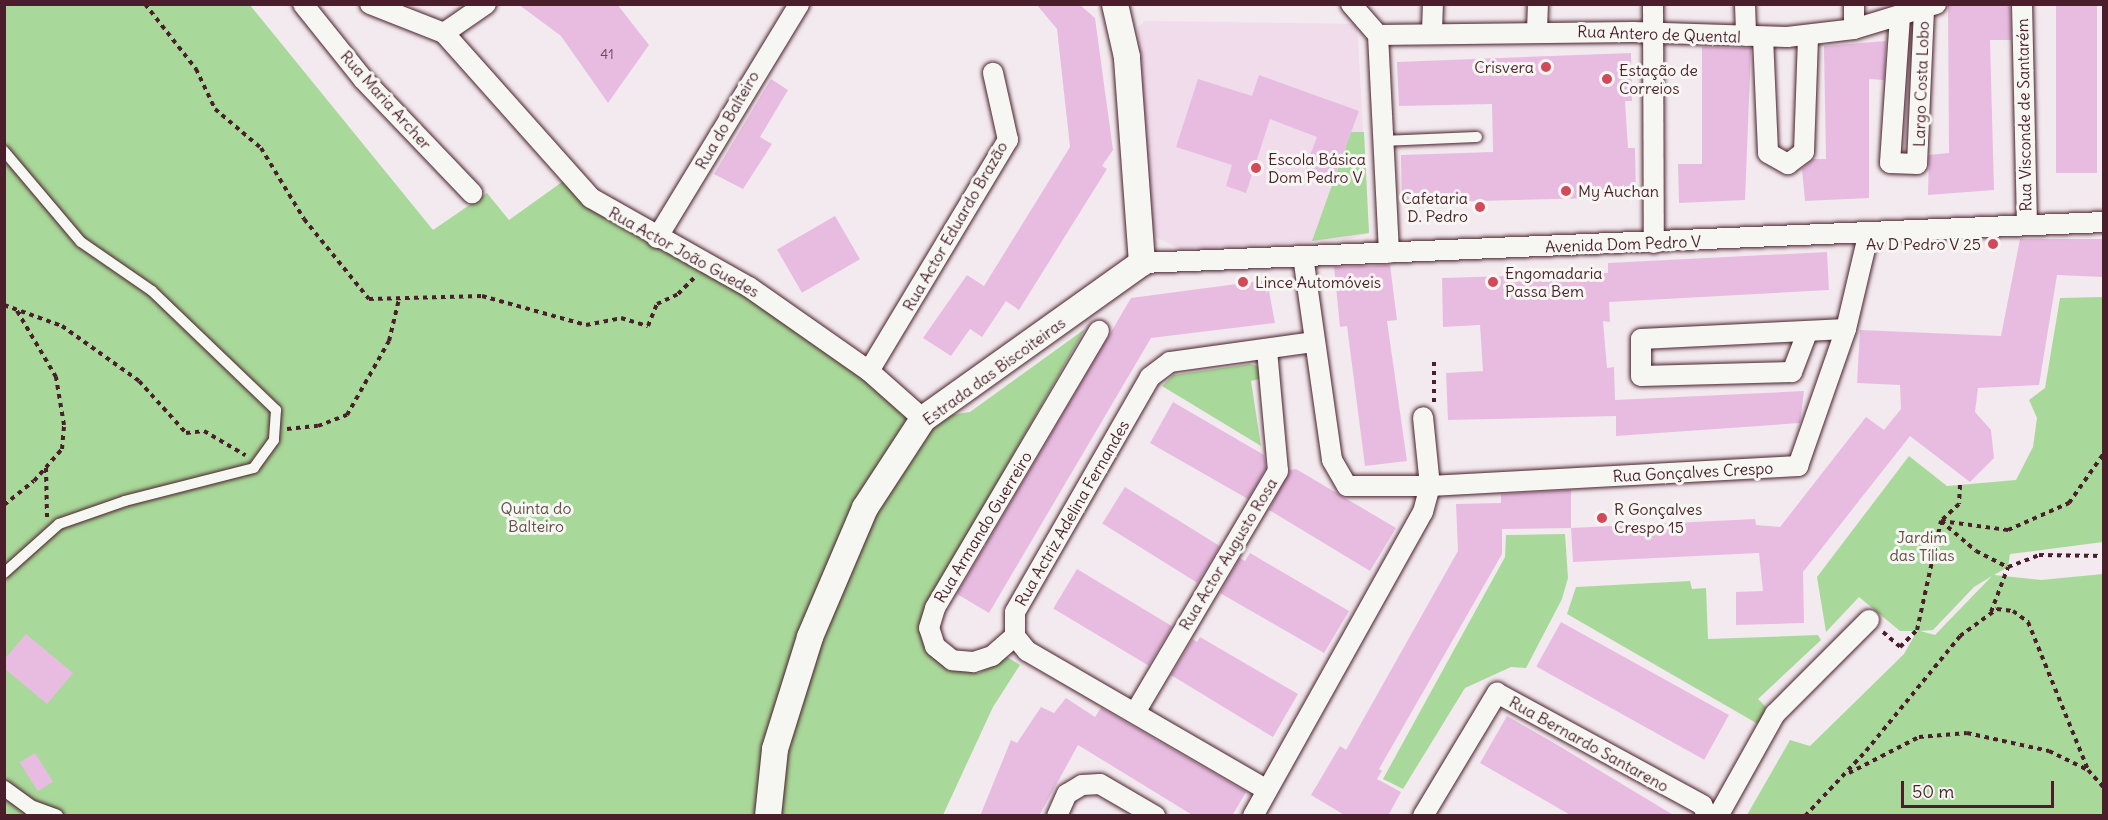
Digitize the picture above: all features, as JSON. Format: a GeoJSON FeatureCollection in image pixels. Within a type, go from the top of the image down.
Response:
{"type":"FeatureCollection","features":[{"type":"Feature","properties":{"kind":"street","name":"Rua Maria Archer"},"geometry":{"type":"LineString","coordinates":[[303,4],[363,79],[472,193]]}},
{"type":"Feature","properties":{"kind":"street"},"geometry":{"type":"LineString","coordinates":[[370,4],[444,33],[486,4]]}},
{"type":"Feature","properties":{"kind":"street","name":"Rua do Balteiro"},"geometry":{"type":"LineString","coordinates":[[657,237],[800,4]]}},
{"type":"Feature","properties":{"kind":"street"},"geometry":{"type":"LineString","coordinates":[[1115,4],[1127,57],[1142,263]]}},
{"type":"Feature","properties":{"kind":"street"},"geometry":{"type":"LineString","coordinates":[[1351,4],[1378,35],[1381,141],[1389,253]]}},
{"type":"Feature","properties":{"kind":"street"},"geometry":{"type":"LineString","coordinates":[[1432,31],[1433,4]]}},
{"type":"Feature","properties":{"kind":"street"},"geometry":{"type":"LineString","coordinates":[[1537,31],[1538,4]]}},
{"type":"Feature","properties":{"kind":"street"},"geometry":{"type":"LineString","coordinates":[[1653,4],[1654,243]]}},
{"type":"Feature","properties":{"kind":"street"},"geometry":{"type":"LineString","coordinates":[[1745,4],[1754,37],[1768,153],[1788,164],[1804,152],[1808,35]]}},
{"type":"Feature","properties":{"kind":"street"},"geometry":{"type":"LineString","coordinates":[[1854,4],[1854,29]]}},
{"type":"Feature","properties":{"kind":"street","name":"Rua Visconde de Santarém"},"geometry":{"type":"LineString","coordinates":[[2022,4],[2026,225]]}},
{"type":"Feature","properties":{"kind":"street","name":"Rua Antero de Quental"},"geometry":{"type":"LineString","coordinates":[[1378,35],[1432,31],[1652,33],[1754,37],[1808,35],[1854,29],[1930,7]]}},
{"type":"Feature","properties":{"kind":"street","name":"Largo Costa Lobo"},"geometry":{"type":"LineString","coordinates":[[1900,16],[1890,163],[1917,164],[1930,7]]}},
{"type":"Feature","properties":{"kind":"street","name":"Rua Actor João Guedes"},"geometry":{"type":"LineString","coordinates":[[444,33],[591,198],[657,237],[749,286],[868,370],[923,419]]}},
{"type":"Feature","properties":{"kind":"street","name":"Rua Actor Eduardo Brazão"},"geometry":{"type":"LineString","coordinates":[[868,370],[1008,140],[993,73]]}},
{"type":"Feature","properties":{"kind":"street","name":"Avenida Dom Pedro V"},"geometry":{"type":"LineString","coordinates":[[1142,263],[1868,236],[2103,222]]}},
{"type":"Feature","properties":{"kind":"street","name":"Rua Gonçalves Crespo"},"geometry":{"type":"LineString","coordinates":[[1314,342],[1332,460],[1347,486],[1430,486],[1798,466],[1846,329],[1868,236]]}},
{"type":"Feature","properties":{"kind":"street"},"geometry":{"type":"LineString","coordinates":[[1304,256],[1314,342]]}},
{"type":"Feature","properties":{"kind":"street","name":"Estrada das Biscoiteiras"},"geometry":{"type":"LineString","coordinates":[[768,816],[775,749],[810,637],[865,508],[923,419],[1142,263]]}},
{"type":"Feature","properties":{"kind":"street"},"geometry":{"type":"LineString","coordinates":[[1807,333],[1792,372],[1641,376],[1641,339],[1807,333],[1846,329]]}},
{"type":"Feature","properties":{"kind":"street","name":"Rua Armando Guerreiro"},"geometry":{"type":"LineString","coordinates":[[1015,636],[992,656],[973,662],[952,660],[935,646],[929,628],[935,608],[1099,331]]}},
{"type":"Feature","properties":{"kind":"street","name":"Rua Actriz Adelina Fernandes"},"geometry":{"type":"LineString","coordinates":[[1015,636],[1015,612],[1150,377],[1170,362],[1267,351],[1314,342]]}},
{"type":"Feature","properties":{"kind":"street","name":"Rua Actor Augusto Rosa"},"geometry":{"type":"LineString","coordinates":[[1136,711],[1278,471],[1267,351]]}},
{"type":"Feature","properties":{"kind":"street"},"geometry":{"type":"LineString","coordinates":[[1256,814],[1267,790],[1423,512],[1430,486],[1423,417]]}},
{"type":"Feature","properties":{"kind":"street"},"geometry":{"type":"LineString","coordinates":[[1718,816],[1775,714],[1869,620]]}},
{"type":"Feature","properties":{"kind":"street"},"geometry":{"type":"LineString","coordinates":[[1015,636],[1027,651],[1136,711],[1267,790]]}},
{"type":"Feature","properties":{"kind":"street","name":"Rua Bernardo Santareno"},"geometry":{"type":"LineString","coordinates":[[1423,816],[1497,693],[1702,805],[1708,816]]}},
{"type":"Feature","properties":{"kind":"street"},"geometry":{"type":"LineString","coordinates":[[1057,816],[1067,794],[1082,785],[1100,784],[1155,816]]}},
{"type":"Feature","properties":{"kind":"street"},"geometry":{"type":"LineString","coordinates":[[4,788],[30,807],[55,816]]}},
{"type":"Feature","properties":{"kind":"lane"},"geometry":{"type":"LineString","coordinates":[[1381,141],[1477,137]]}},
{"type":"Feature","properties":{"kind":"lane"},"geometry":{"type":"LineString","coordinates":[[4,151],[81,242],[152,291],[276,410],[274,440],[254,468],[124,501],[56,527],[4,573]]}},
{"type":"Feature","properties":{"kind":"path"},"geometry":{"type":"LineString","coordinates":[[145,4],[196,69],[215,110],[261,148],[304,219],[369,298],[482,296],[586,325],[621,318],[648,326],[657,304],[678,294],[708,264]]}},
{"type":"Feature","properties":{"kind":"path"},"geometry":{"type":"LineString","coordinates":[[274,430],[318,426],[347,415],[389,341],[399,299]]}},
{"type":"Feature","properties":{"kind":"path"},"geometry":{"type":"LineString","coordinates":[[4,305],[62,326],[139,381],[186,433],[204,431],[242,452],[254,468]]}},
{"type":"Feature","properties":{"kind":"path"},"geometry":{"type":"LineString","coordinates":[[4,505],[46,467],[62,449],[64,425],[56,377],[15,308]]}},
{"type":"Feature","properties":{"kind":"path"},"geometry":{"type":"LineString","coordinates":[[1423,417],[1434,414],[1434,362]]}},
{"type":"Feature","properties":{"kind":"path"},"geometry":{"type":"LineString","coordinates":[[1941,521],[2008,530],[2069,503],[2103,453]]}},
{"type":"Feature","properties":{"kind":"path"},"geometry":{"type":"LineString","coordinates":[[46,467],[47,517],[56,527]]}},
{"type":"Feature","properties":{"kind":"path"},"geometry":{"type":"LineString","coordinates":[[1869,620],[1900,647],[1917,630],[1941,521],[1959,504],[1960,485]]}},
{"type":"Feature","properties":{"kind":"path"},"geometry":{"type":"LineString","coordinates":[[1941,521],[1977,551],[2008,567]]}},
{"type":"Feature","properties":{"kind":"path"},"geometry":{"type":"LineString","coordinates":[[1805,816],[1839,781],[1960,636],[1990,613],[2008,567],[2038,555],[2103,556]]}},
{"type":"Feature","properties":{"kind":"path"},"geometry":{"type":"LineString","coordinates":[[1990,613],[2013,611],[2028,622],[2088,770],[2103,788]]}},
{"type":"Feature","properties":{"kind":"path"},"geometry":{"type":"LineString","coordinates":[[1839,781],[1888,749],[1919,737],[1967,734],[2049,751],[2088,770]]}},
{"type":"Feature","properties":{"kind":"shaded area","name":"Escola Básica Dom Pedro V"},"geometry":{"type":"Polygon","coordinates":[[[1145,21],[1357,24],[1369,233],[1349,239],[1180,249],[1156,237],[1150,221],[1138,42],[1138,27],[1145,21]]]}},
{"type":"Feature","properties":{"kind":"green space","name":"Quinta do Balteiro"},"geometry":{"type":"Polygon","coordinates":[[[5,5],[250,5],[433,230],[487,193],[509,220],[569,177],[708,264],[923,419],[970,412],[1085,329],[940,583],[924,622],[952,669],[979,673],[1007,657],[1020,665],[993,707],[943,815],[5,816],[5,5]]]}},
{"type":"Feature","properties":{"kind":"green space"},"geometry":{"type":"Polygon","coordinates":[[[1351,132],[1364,132],[1369,233],[1312,241],[1351,132]]]}},
{"type":"Feature","properties":{"kind":"green space","name":"Jardim das Tílias"},"geometry":{"type":"Polygon","coordinates":[[[2103,297],[2103,542],[2010,554],[2008,567],[1994,575],[2041,580],[2103,574],[2103,815],[1747,815],[1790,740],[1810,746],[1904,654],[1917,631],[1900,631],[1859,597],[1826,632],[1817,577],[1909,456],[1947,486],[2016,480],[2033,447],[2037,418],[2029,400],[2045,388],[2060,298],[2103,297]],[[1992,576],[1974,587],[1933,630],[1920,631],[1935,635],[1992,576]]]}},
{"type":"Feature","properties":{"kind":"green space"},"geometry":{"type":"Polygon","coordinates":[[[1250,364],[1258,366],[1263,378],[1251,381],[1261,446],[1162,386],[1173,375],[1250,364]]]}},
{"type":"Feature","properties":{"kind":"green space"},"geometry":{"type":"Polygon","coordinates":[[[1565,534],[1568,578],[1562,599],[1526,668],[1511,667],[1465,688],[1403,789],[1383,779],[1505,557],[1506,535],[1565,534]]]}},
{"type":"Feature","properties":{"kind":"green space"},"geometry":{"type":"Polygon","coordinates":[[[1690,581],[1692,589],[1706,588],[1708,639],[1818,635],[1821,640],[1758,699],[1768,709],[1758,724],[1567,614],[1576,587],[1690,581]]]}},
{"type":"Feature","properties":{"kind":"building"},"geometry":{"type":"Polygon","coordinates":[[[518,4],[617,4],[649,45],[608,103],[561,36],[518,4]]]}},
{"type":"Feature","properties":{"kind":"building"},"geometry":{"type":"Polygon","coordinates":[[[1036,4],[1079,4],[1095,18],[1113,150],[1102,166],[1107,169],[1019,310],[1006,301],[982,337],[970,329],[951,356],[923,338],[967,275],[984,286],[1070,147],[1057,29],[1036,4]]]}},
{"type":"Feature","properties":{"kind":"building"},"geometry":{"type":"Polygon","coordinates":[[[1948,4],[2010,4],[2011,40],[1990,40],[1994,190],[1928,195],[1929,155],[1949,153],[1948,4]]]}},
{"type":"Feature","properties":{"kind":"building"},"geometry":{"type":"Polygon","coordinates":[[[2056,4],[2097,4],[2097,173],[2056,173],[2056,4]]]}},
{"type":"Feature","properties":{"kind":"building"},"geometry":{"type":"Polygon","coordinates":[[[1886,41],[1884,80],[1869,79],[1869,198],[1805,201],[1802,169],[1813,159],[1826,159],[1824,46],[1886,41]]]}},
{"type":"Feature","properties":{"kind":"building"},"geometry":{"type":"Polygon","coordinates":[[[1702,47],[1751,48],[1745,200],[1679,203],[1678,164],[1702,164],[1702,47]]]}},
{"type":"Feature","properties":{"kind":"building"},"geometry":{"type":"Polygon","coordinates":[[[1631,53],[1632,101],[1625,101],[1628,148],[1635,148],[1636,197],[1402,203],[1401,155],[1493,152],[1492,104],[1399,106],[1397,62],[1631,53]]]}},
{"type":"Feature","properties":{"kind":"building"},"geometry":{"type":"Polygon","coordinates":[[[1259,75],[1359,111],[1334,178],[1305,168],[1317,137],[1270,119],[1246,193],[1226,186],[1232,165],[1176,147],[1198,79],[1252,96],[1259,75]]]}},
{"type":"Feature","properties":{"kind":"building"},"geometry":{"type":"Polygon","coordinates":[[[771,79],[788,90],[760,137],[772,144],[743,189],[714,174],[771,79]]]}},
{"type":"Feature","properties":{"kind":"building"},"geometry":{"type":"Polygon","coordinates":[[[835,216],[860,259],[802,293],[777,250],[835,216]]]}},
{"type":"Feature","properties":{"kind":"building"},"geometry":{"type":"Polygon","coordinates":[[[2020,239],[2103,239],[2103,277],[2057,275],[2039,385],[1978,388],[1975,412],[1991,430],[1994,458],[1970,482],[1910,436],[1803,572],[1804,623],[1736,625],[1736,592],[1763,591],[1759,553],[1573,562],[1571,528],[1755,519],[1756,525],[1780,527],[1866,417],[1884,430],[1901,409],[1900,385],[1857,383],[1860,330],[2001,336],[2020,239]]]}},
{"type":"Feature","properties":{"kind":"building"},"geometry":{"type":"Polygon","coordinates":[[[1827,252],[1829,290],[1609,302],[1610,322],[1603,321],[1607,368],[1614,367],[1615,400],[1804,391],[1800,423],[1616,436],[1616,416],[1448,420],[1446,373],[1483,371],[1480,325],[1443,327],[1442,278],[1608,273],[1608,263],[1827,252]]]}},
{"type":"Feature","properties":{"kind":"building"},"geometry":{"type":"Polygon","coordinates":[[[1390,265],[1397,320],[1387,321],[1407,461],[1365,466],[1347,326],[1340,327],[1334,267],[1390,265]]]}},
{"type":"Feature","properties":{"kind":"building"},"geometry":{"type":"Polygon","coordinates":[[[1267,280],[1275,323],[1151,338],[989,613],[957,594],[1131,298],[1267,280]]]}},
{"type":"Feature","properties":{"kind":"building"},"geometry":{"type":"Polygon","coordinates":[[[1173,402],[1264,455],[1266,468],[1248,499],[1150,443],[1173,402]]]}},
{"type":"Feature","properties":{"kind":"building"},"geometry":{"type":"Polygon","coordinates":[[[1296,469],[1396,528],[1370,571],[1269,510],[1290,470],[1296,469]]]}},
{"type":"Feature","properties":{"kind":"building"},"geometry":{"type":"Polygon","coordinates":[[[1125,487],[1220,546],[1197,583],[1102,523],[1125,487]]]}},
{"type":"Feature","properties":{"kind":"building"},"geometry":{"type":"Polygon","coordinates":[[[1571,490],[1571,528],[1502,529],[1502,554],[1379,769],[1382,771],[1377,779],[1401,792],[1388,816],[1346,816],[1311,795],[1340,746],[1346,750],[1458,551],[1456,504],[1501,503],[1501,494],[1571,490]]]}},
{"type":"Feature","properties":{"kind":"building"},"geometry":{"type":"Polygon","coordinates":[[[1250,553],[1349,611],[1324,653],[1220,593],[1240,558],[1245,561],[1250,553]]]}},
{"type":"Feature","properties":{"kind":"building"},"geometry":{"type":"Polygon","coordinates":[[[1077,569],[1172,626],[1148,666],[1053,608],[1077,569]]]}},
{"type":"Feature","properties":{"kind":"building"},"geometry":{"type":"Polygon","coordinates":[[[1561,622],[1729,715],[1704,760],[1536,667],[1561,622]]]}},
{"type":"Feature","properties":{"kind":"building"},"geometry":{"type":"Polygon","coordinates":[[[26,634],[73,673],[47,704],[4,668],[4,660],[26,634]]]}},
{"type":"Feature","properties":{"kind":"building"},"geometry":{"type":"Polygon","coordinates":[[[1200,637],[1298,694],[1273,737],[1171,675],[1193,639],[1197,642],[1200,637]]]}},
{"type":"Feature","properties":{"kind":"building"},"geometry":{"type":"Polygon","coordinates":[[[1066,698],[1095,717],[1101,708],[1246,792],[1232,816],[1194,816],[1078,745],[1039,816],[980,816],[1011,740],[1017,743],[1041,707],[1054,713],[1066,698]]]}},
{"type":"Feature","properties":{"kind":"building"},"geometry":{"type":"Polygon","coordinates":[[[1507,716],[1675,816],[1572,816],[1480,763],[1507,716]]]}},
{"type":"Feature","properties":{"kind":"building"},"geometry":{"type":"Polygon","coordinates":[[[35,753],[53,782],[38,791],[20,763],[35,753]]]}},
{"type":"Feature","properties":{"kind":"place","name":"Crisvera"},"geometry":{"type":"Point","coordinates":[1546,67]}},
{"type":"Feature","properties":{"kind":"place","name":"Estação de Correios"},"geometry":{"type":"Point","coordinates":[1607,79]}},
{"type":"Feature","properties":{"kind":"place","name":"Escola Básica Dom Pedro V"},"geometry":{"type":"Point","coordinates":[1256,168]}},
{"type":"Feature","properties":{"kind":"place","name":"My Auchan"},"geometry":{"type":"Point","coordinates":[1566,191]}},
{"type":"Feature","properties":{"kind":"place","name":"Cafetaria D. Pedro"},"geometry":{"type":"Point","coordinates":[1480,207]}},
{"type":"Feature","properties":{"kind":"place","name":"Av D Pedro V 25"},"geometry":{"type":"Point","coordinates":[1993,244]}},
{"type":"Feature","properties":{"kind":"place","name":"Lince Automóveis"},"geometry":{"type":"Point","coordinates":[1243,282]}},
{"type":"Feature","properties":{"kind":"place","name":"Engomadaria Passa Bem"},"geometry":{"type":"Point","coordinates":[1493,282]}},
{"type":"Feature","properties":{"kind":"place","name":"R Gonçalves Crespo 15"},"geometry":{"type":"Point","coordinates":[1602,518]}}]}
